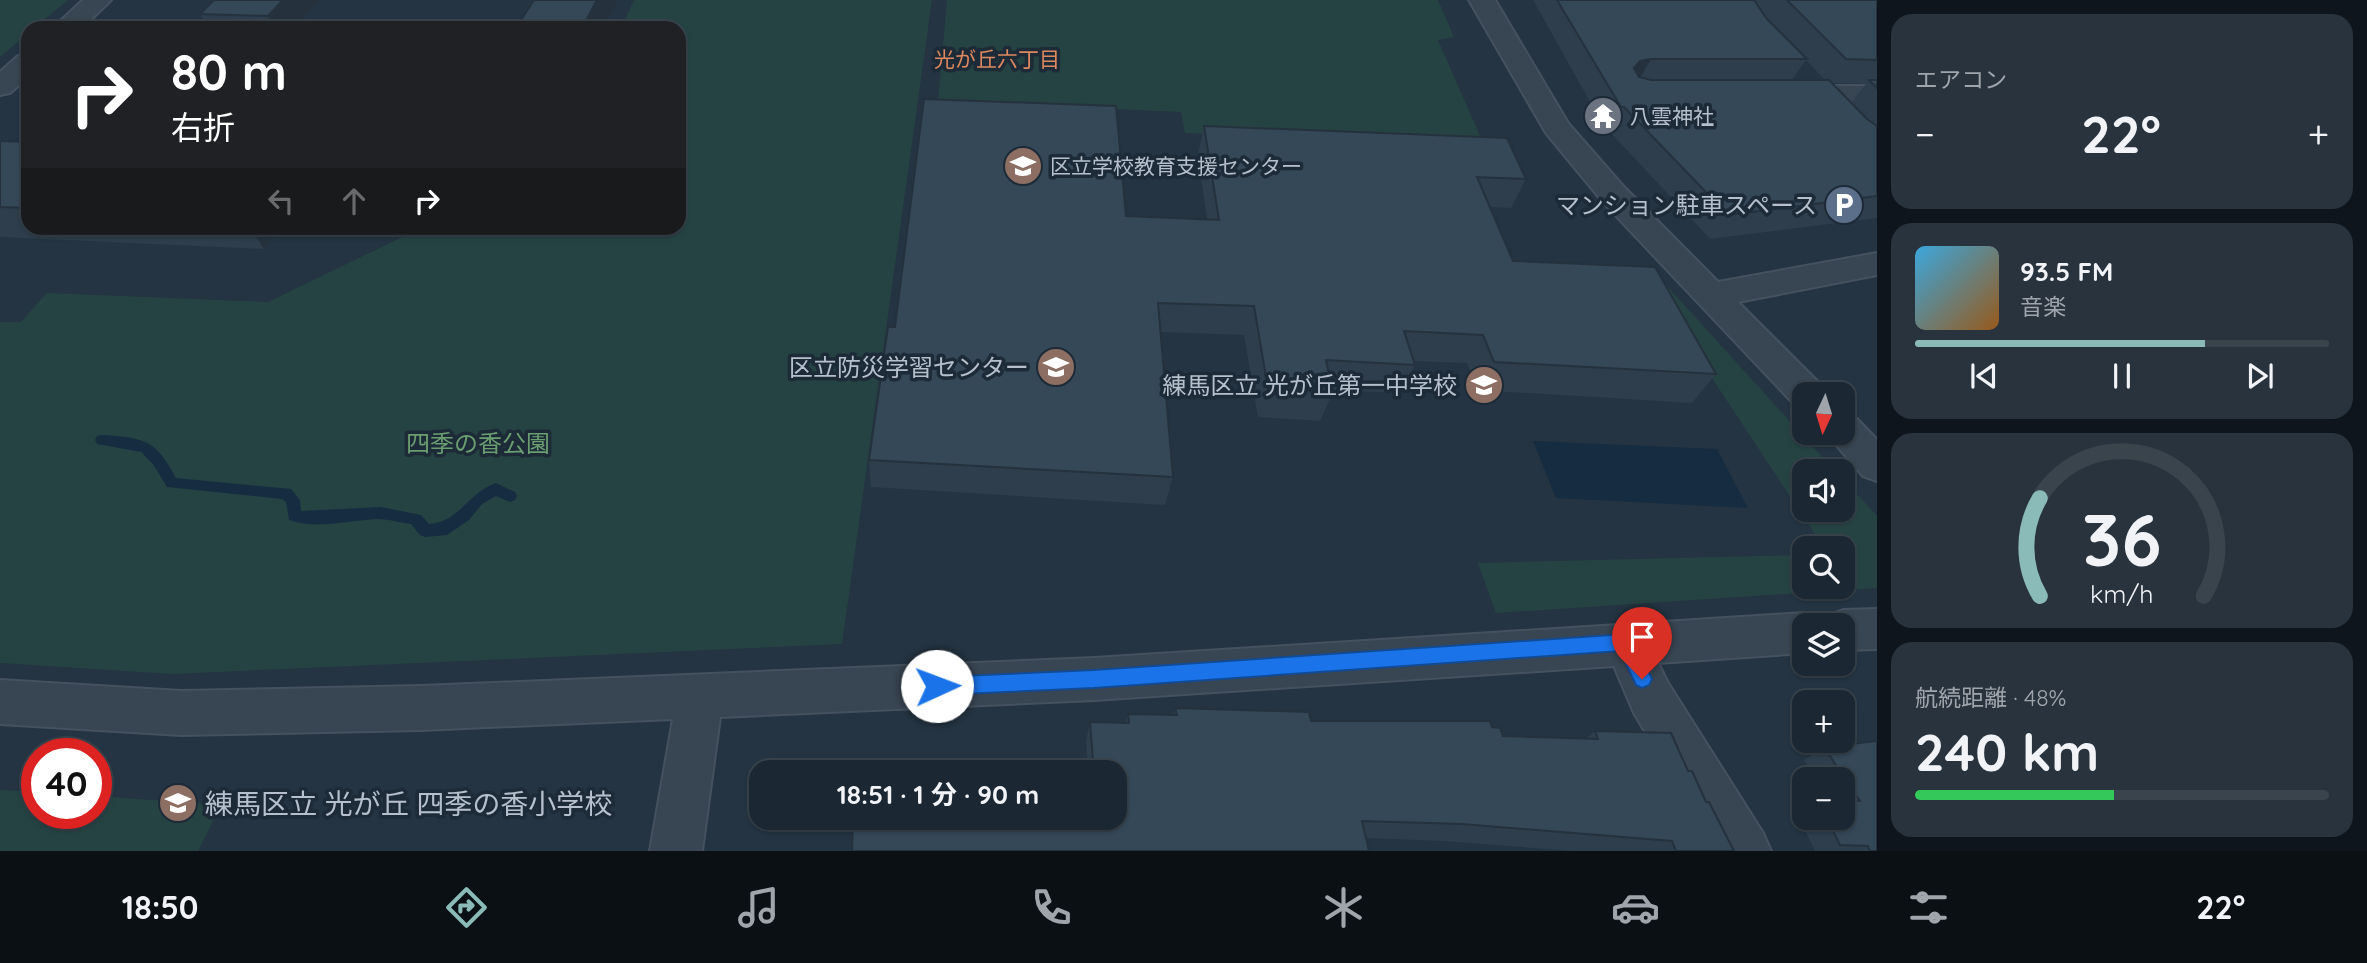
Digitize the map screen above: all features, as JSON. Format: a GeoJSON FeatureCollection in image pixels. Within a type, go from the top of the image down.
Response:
{"type":"FeatureCollection","features":[{"type":"Feature","properties":{"kind":"street"},"geometry":{"type":"LineString","coordinates":[[74,21],[98,0]]}},
{"type":"Feature","properties":{"kind":"street"},"geometry":{"type":"LineString","coordinates":[[1482,0],[1556,127],[1613,194],[1795,382]]}},
{"type":"Feature","properties":{"kind":"street"},"geometry":{"type":"LineString","coordinates":[[1792,65],[1846,121]]}},
{"type":"Feature","properties":{"kind":"street"},"geometry":{"type":"LineString","coordinates":[[0,87],[21,68]]}},
{"type":"Feature","properties":{"kind":"street"},"geometry":{"type":"LineString","coordinates":[[1768,95],[1877,94]]}},
{"type":"Feature","properties":{"kind":"street"},"geometry":{"type":"LineString","coordinates":[[1710,295],[1877,264]]}},
{"type":"Feature","properties":{"kind":"street"},"geometry":{"type":"LineString","coordinates":[[1855,442],[1877,465]]}},
{"type":"Feature","properties":{"kind":"street"},"geometry":{"type":"LineString","coordinates":[[1855,630],[1877,629]]}},
{"type":"Feature","properties":{"kind":"street"},"geometry":{"type":"LineString","coordinates":[[0,702],[181,713],[421,708],[1107,678],[1626,642],[1792,634]]}},
{"type":"Feature","properties":{"kind":"street"},"geometry":{"type":"LineString","coordinates":[[1626,642],[1651,698],[1745,851]]}},
{"type":"Feature","properties":{"kind":"street"},"geometry":{"type":"LineString","coordinates":[[676,851],[700,695]]}},
{"type":"Feature","properties":{"kind":"green space"},"geometry":{"type":"Polygon","coordinates":[[[0,0],[68,0],[42,21],[21,21],[21,39],[0,57],[0,0]]]}},
{"type":"Feature","properties":{"kind":"green space","name":"四季の香公園"},"geometry":{"type":"Polygon","coordinates":[[[634,0],[932,0],[842,644],[173,674],[0,663],[0,322],[21,322],[47,293],[268,302],[407,235],[686,235],[686,21],[624,21],[634,0]]]}},
{"type":"Feature","properties":{"kind":"green space"},"geometry":{"type":"Polygon","coordinates":[[[947,0],[1438,0],[1454,37],[1438,40],[1484,145],[1185,133],[1181,112],[938,101],[947,0]]]}},
{"type":"Feature","properties":{"kind":"green space"},"geometry":{"type":"Polygon","coordinates":[[[1658,276],[1792,424],[1792,445],[1811,445],[1824,459],[1792,459],[1792,499],[1673,319],[1658,276]]]}},
{"type":"Feature","properties":{"kind":"green space"},"geometry":{"type":"Polygon","coordinates":[[[1855,492],[1877,516],[1877,588],[1855,589],[1855,536],[1816,536],[1807,522],[1855,522],[1855,492]]]}},
{"type":"Feature","properties":{"kind":"green space"},"geometry":{"type":"Polygon","coordinates":[[[1792,555],[1792,594],[1496,613],[1478,563],[1792,555]]]}},
{"type":"Feature","properties":{"kind":"green space"},"geometry":{"type":"Polygon","coordinates":[[[0,790],[21,791],[21,829],[112,829],[112,797],[221,805],[198,851],[0,851],[0,790]]]}},
{"type":"Feature","properties":{"kind":"water"},"geometry":{"type":"Polygon","coordinates":[[[1533,441],[1717,449],[1748,508],[1556,498],[1533,441]]]}},
{"type":"Feature","properties":{"kind":"building"},"geometry":{"type":"Polygon","coordinates":[[[214,0],[283,0],[268,16],[200,14],[214,0]]]}},
{"type":"Feature","properties":{"kind":"building"},"geometry":{"type":"Polygon","coordinates":[[[534,0],[597,0],[586,21],[520,21],[534,0]]]}},
{"type":"Feature","properties":{"kind":"building"},"geometry":{"type":"Polygon","coordinates":[[[1557,0],[1754,0],[1767,19],[1807,59],[1651,59],[1640,61],[1634,68],[1639,77],[1651,80],[1829,80],[1877,126],[1877,196],[1728,215],[1624,107],[1621,107],[1557,0]]]}},
{"type":"Feature","properties":{"kind":"building"},"geometry":{"type":"Polygon","coordinates":[[[1787,0],[1877,0],[1877,60],[1846,59],[1787,0]]]}},
{"type":"Feature","properties":{"kind":"building"},"geometry":{"type":"Polygon","coordinates":[[[1869,80],[1877,80],[1877,88],[1869,80]]]}},
{"type":"Feature","properties":{"kind":"building"},"geometry":{"type":"Polygon","coordinates":[[[924,99],[1116,106],[1126,216],[1219,220],[1204,126],[1507,138],[1526,179],[1477,177],[1513,261],[1655,267],[1716,374],[1494,362],[1483,335],[1404,331],[1415,365],[1326,360],[1333,392],[1268,389],[1254,306],[1158,303],[1173,477],[869,460],[888,327],[895,327],[924,99]]]}},
{"type":"Feature","properties":{"kind":"building"},"geometry":{"type":"Polygon","coordinates":[[[0,141],[21,142],[21,208],[0,207],[0,141]]]}},
{"type":"Feature","properties":{"kind":"building"},"geometry":{"type":"Polygon","coordinates":[[[1175,708],[1309,712],[1311,721],[1490,721],[1492,727],[1500,728],[1503,736],[1598,739],[1595,731],[1671,733],[1688,771],[1692,771],[1734,851],[1676,851],[1672,841],[1462,824],[1362,821],[1369,851],[852,851],[853,830],[1127,830],[1127,760],[1093,760],[1090,722],[1129,723],[1128,714],[1177,715],[1175,708]]]}},
{"type":"Feature","properties":{"kind":"building"},"geometry":{"type":"Polygon","coordinates":[[[1877,741],[1877,851],[1870,851],[1868,846],[1840,845],[1832,830],[1855,830],[1855,801],[1860,801],[1855,794],[1855,767],[1837,767],[1828,753],[1855,753],[1855,743],[1877,741]]]}},
{"type":"Feature","properties":{"kind":"waterway"},"geometry":{"type":"LineString","coordinates":[[102,440],[129,442],[146,448],[158,460],[172,483],[286,493],[293,500],[294,516],[311,518],[381,513],[416,519],[425,531],[447,529],[464,516],[477,500],[496,489],[510,496]]}},
{"type":"Feature","properties":{"kind":"place","name":"八雲神社"},"geometry":{"type":"Point","coordinates":[1603,116]}},
{"type":"Feature","properties":{"kind":"place","name":"区立学校教育支援センター"},"geometry":{"type":"Point","coordinates":[1023,166]}},
{"type":"Feature","properties":{"kind":"place","name":"マンション駐車スペース"},"geometry":{"type":"Point","coordinates":[1844,205]}},
{"type":"Feature","properties":{"kind":"place","name":"区立防災学習センター"},"geometry":{"type":"Point","coordinates":[1056,367]}},
{"type":"Feature","properties":{"kind":"place","name":"練馬区立 光が丘第一中学校"},"geometry":{"type":"Point","coordinates":[1484,385]}},
{"type":"Feature","properties":{"kind":"place","name":"練馬区立 光が丘 四季の香小学校"},"geometry":{"type":"Point","coordinates":[178,803]}},
{"type":"Feature","properties":{"kind":"district","name":"光が丘六丁目"},"geometry":{"type":"Point","coordinates":[997,59]}},
{"type":"Feature","properties":{"kind":"route"},"geometry":{"type":"LineString","coordinates":[[937,686],[1094,679],[1626,642],[1642,679]]}}]}
